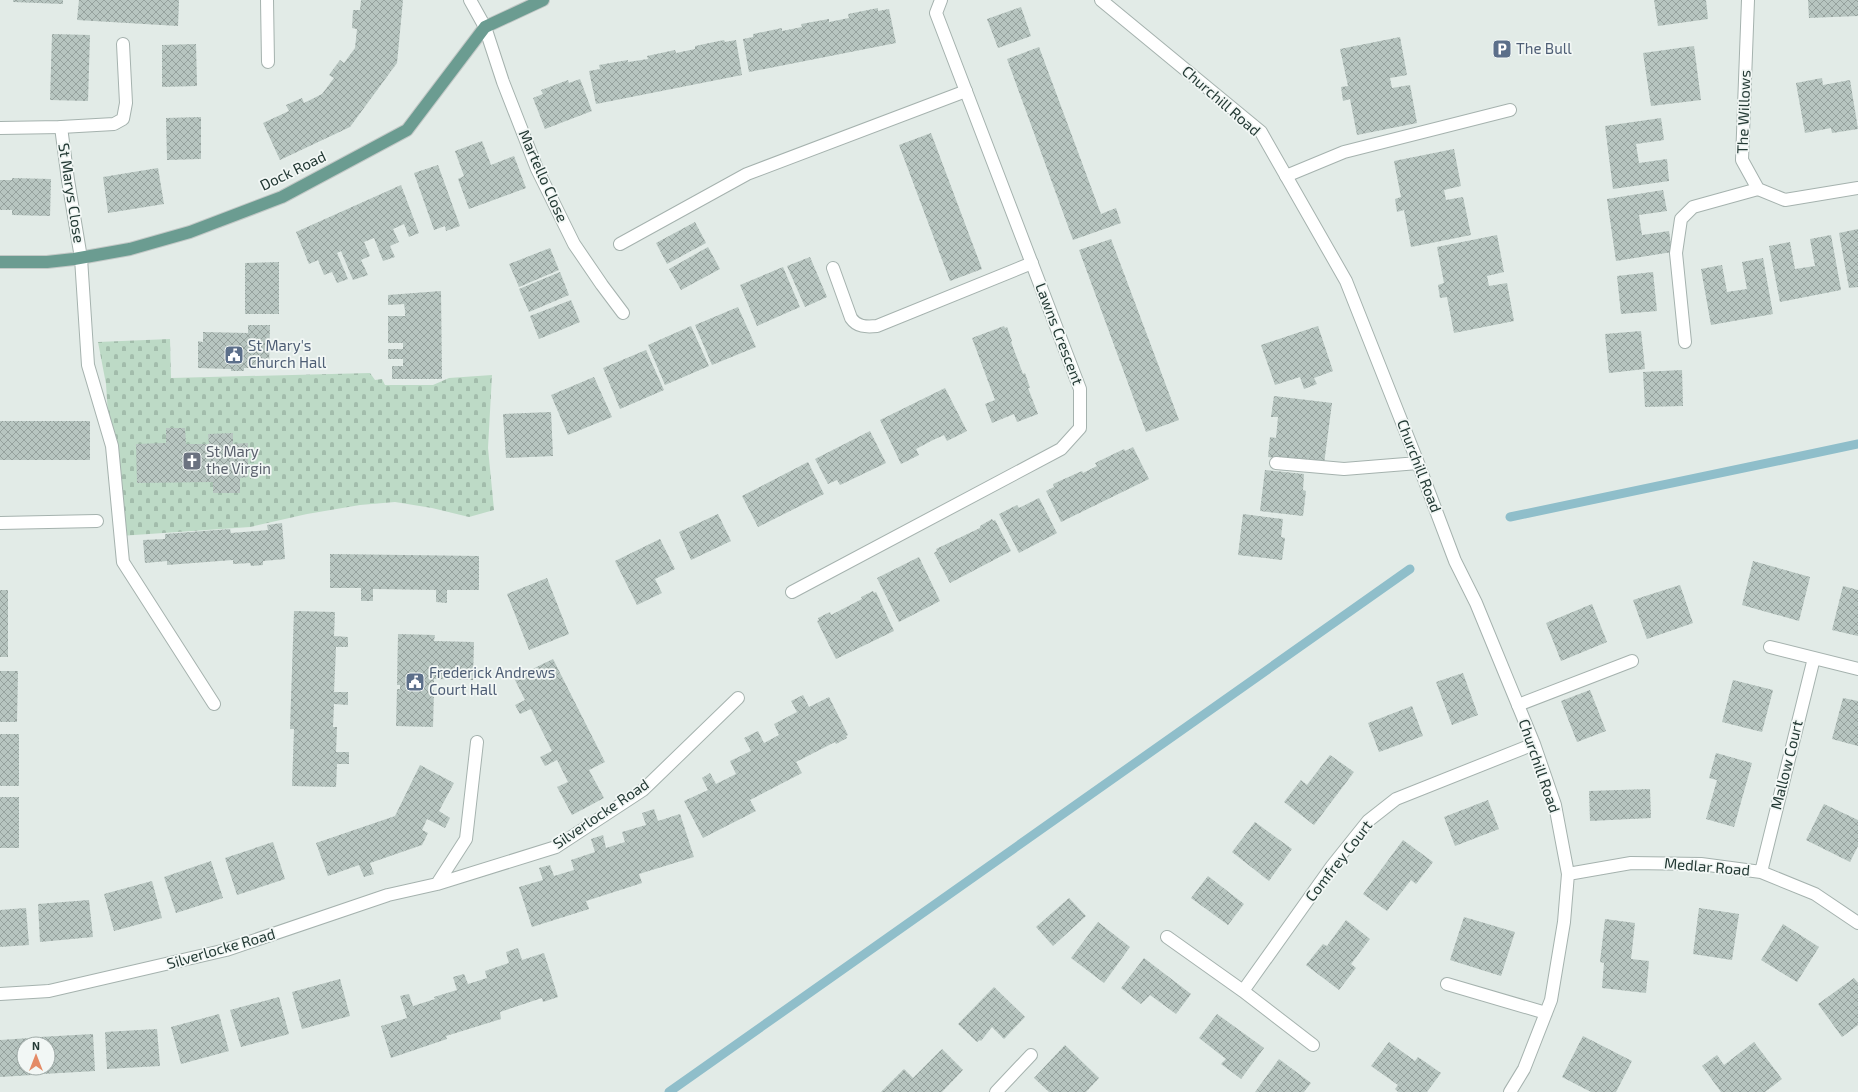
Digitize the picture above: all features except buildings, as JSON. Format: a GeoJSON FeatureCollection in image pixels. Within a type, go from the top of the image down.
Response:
{"type":"FeatureCollection","features":[{"type":"Feature","properties":{"kind":"main road","name":"Dock Road"},"geometry":{"type":"LineString","coordinates":[[0,262],[47,262],[81,258],[130,249],[190,232],[282,197],[407,130],[485,27],[543,0]]}},
{"type":"Feature","properties":{"kind":"street"},"geometry":{"type":"LineString","coordinates":[[267,0],[268,62]]}},
{"type":"Feature","properties":{"kind":"street","name":"Martello Close"},"geometry":{"type":"LineString","coordinates":[[470,0],[485,27],[503,82],[538,169],[574,244],[602,285],[624,313]]}},
{"type":"Feature","properties":{"kind":"street","name":"Lawns Crescent"},"geometry":{"type":"LineString","coordinates":[[792,592],[1061,449],[1080,428],[1080,389],[936,13],[941,0]]}},
{"type":"Feature","properties":{"kind":"street","name":"Churchill Road"},"geometry":{"type":"LineString","coordinates":[[1101,0],[1261,132],[1346,281],[1455,561],[1476,603],[1534,744],[1555,805],[1568,874],[1564,922],[1551,1000],[1524,1069],[1510,1092]]}},
{"type":"Feature","properties":{"kind":"street","name":"The Willows"},"geometry":{"type":"LineString","coordinates":[[1748,0],[1742,160],[1758,189]]}},
{"type":"Feature","properties":{"kind":"street"},"geometry":{"type":"LineString","coordinates":[[0,128],[114,124],[123,119],[126,103],[123,44]]}},
{"type":"Feature","properties":{"kind":"street"},"geometry":{"type":"LineString","coordinates":[[620,244],[747,174],[966,91]]}},
{"type":"Feature","properties":{"kind":"street"},"geometry":{"type":"LineString","coordinates":[[1286,176],[1344,152],[1510,110]]}},
{"type":"Feature","properties":{"kind":"street","name":"St Marys Close"},"geometry":{"type":"LineString","coordinates":[[61,127],[81,258],[88,365],[112,446],[123,562],[214,704]]}},
{"type":"Feature","properties":{"kind":"street"},"geometry":{"type":"LineString","coordinates":[[1685,342],[1676,254],[1681,218],[1693,207],[1758,189],[1785,200],[1858,188]]}},
{"type":"Feature","properties":{"kind":"street"},"geometry":{"type":"LineString","coordinates":[[833,268],[850,318],[855,324],[867,327],[877,326],[1032,263]]}},
{"type":"Feature","properties":{"kind":"street"},"geometry":{"type":"LineString","coordinates":[[1276,463],[1344,469],[1418,463]]}},
{"type":"Feature","properties":{"kind":"street"},"geometry":{"type":"LineString","coordinates":[[0,523],[97,521]]}},
{"type":"Feature","properties":{"kind":"street"},"geometry":{"type":"LineString","coordinates":[[1770,647],[1858,669]]}},
{"type":"Feature","properties":{"kind":"street","name":"Mallow Court"},"geometry":{"type":"LineString","coordinates":[[1761,872],[1814,658]]}},
{"type":"Feature","properties":{"kind":"street"},"geometry":{"type":"LineString","coordinates":[[1518,705],[1632,661]]}},
{"type":"Feature","properties":{"kind":"street","name":"Silverlocke Road"},"geometry":{"type":"LineString","coordinates":[[0,994],[49,991],[226,950],[388,894],[437,884],[556,847],[643,790],[738,698]]}},
{"type":"Feature","properties":{"kind":"street"},"geometry":{"type":"LineString","coordinates":[[437,884],[466,839],[477,742]]}},
{"type":"Feature","properties":{"kind":"street","name":"Comfrey Court"},"geometry":{"type":"LineString","coordinates":[[1243,991],[1332,866],[1368,821],[1396,799],[1534,744]]}},
{"type":"Feature","properties":{"kind":"street","name":"Medlar Road"},"geometry":{"type":"LineString","coordinates":[[1568,874],[1631,863],[1701,864],[1761,872],[1815,894],[1858,923]]}},
{"type":"Feature","properties":{"kind":"street"},"geometry":{"type":"LineString","coordinates":[[1167,936],[1243,991],[1313,1045]]}},
{"type":"Feature","properties":{"kind":"street"},"geometry":{"type":"LineString","coordinates":[[1447,984],[1546,1013]]}},
{"type":"Feature","properties":{"kind":"street"},"geometry":{"type":"LineString","coordinates":[[996,1092],[1031,1054]]}},
{"type":"Feature","properties":{"kind":"green space"},"geometry":{"type":"Polygon","coordinates":[[[170,339],[171,378],[370,373],[375,380],[382,379],[385,385],[433,385],[449,378],[492,375],[488,448],[494,510],[469,517],[432,508],[395,502],[360,505],[307,514],[250,527],[120,536],[114,506],[106,384],[98,342],[170,339]]]}},
{"type":"Feature","properties":{"kind":"waterway"},"geometry":{"type":"LineString","coordinates":[[1510,517],[1858,444]]}},
{"type":"Feature","properties":{"kind":"waterway"},"geometry":{"type":"LineString","coordinates":[[669,1092],[1410,569]]}},
{"type":"Feature","properties":{"kind":"place","name":"The Bull"},"geometry":{"type":"Point","coordinates":[1502,49]}},
{"type":"Feature","properties":{"kind":"place","name":"St Mary's Church Hall"},"geometry":{"type":"Point","coordinates":[234,355]}},
{"type":"Feature","properties":{"kind":"place","name":"St Mary the Virgin"},"geometry":{"type":"Point","coordinates":[192,461]}},
{"type":"Feature","properties":{"kind":"place","name":"Frederick Andrews Court Hall"},"geometry":{"type":"Point","coordinates":[415,682]}}]}
